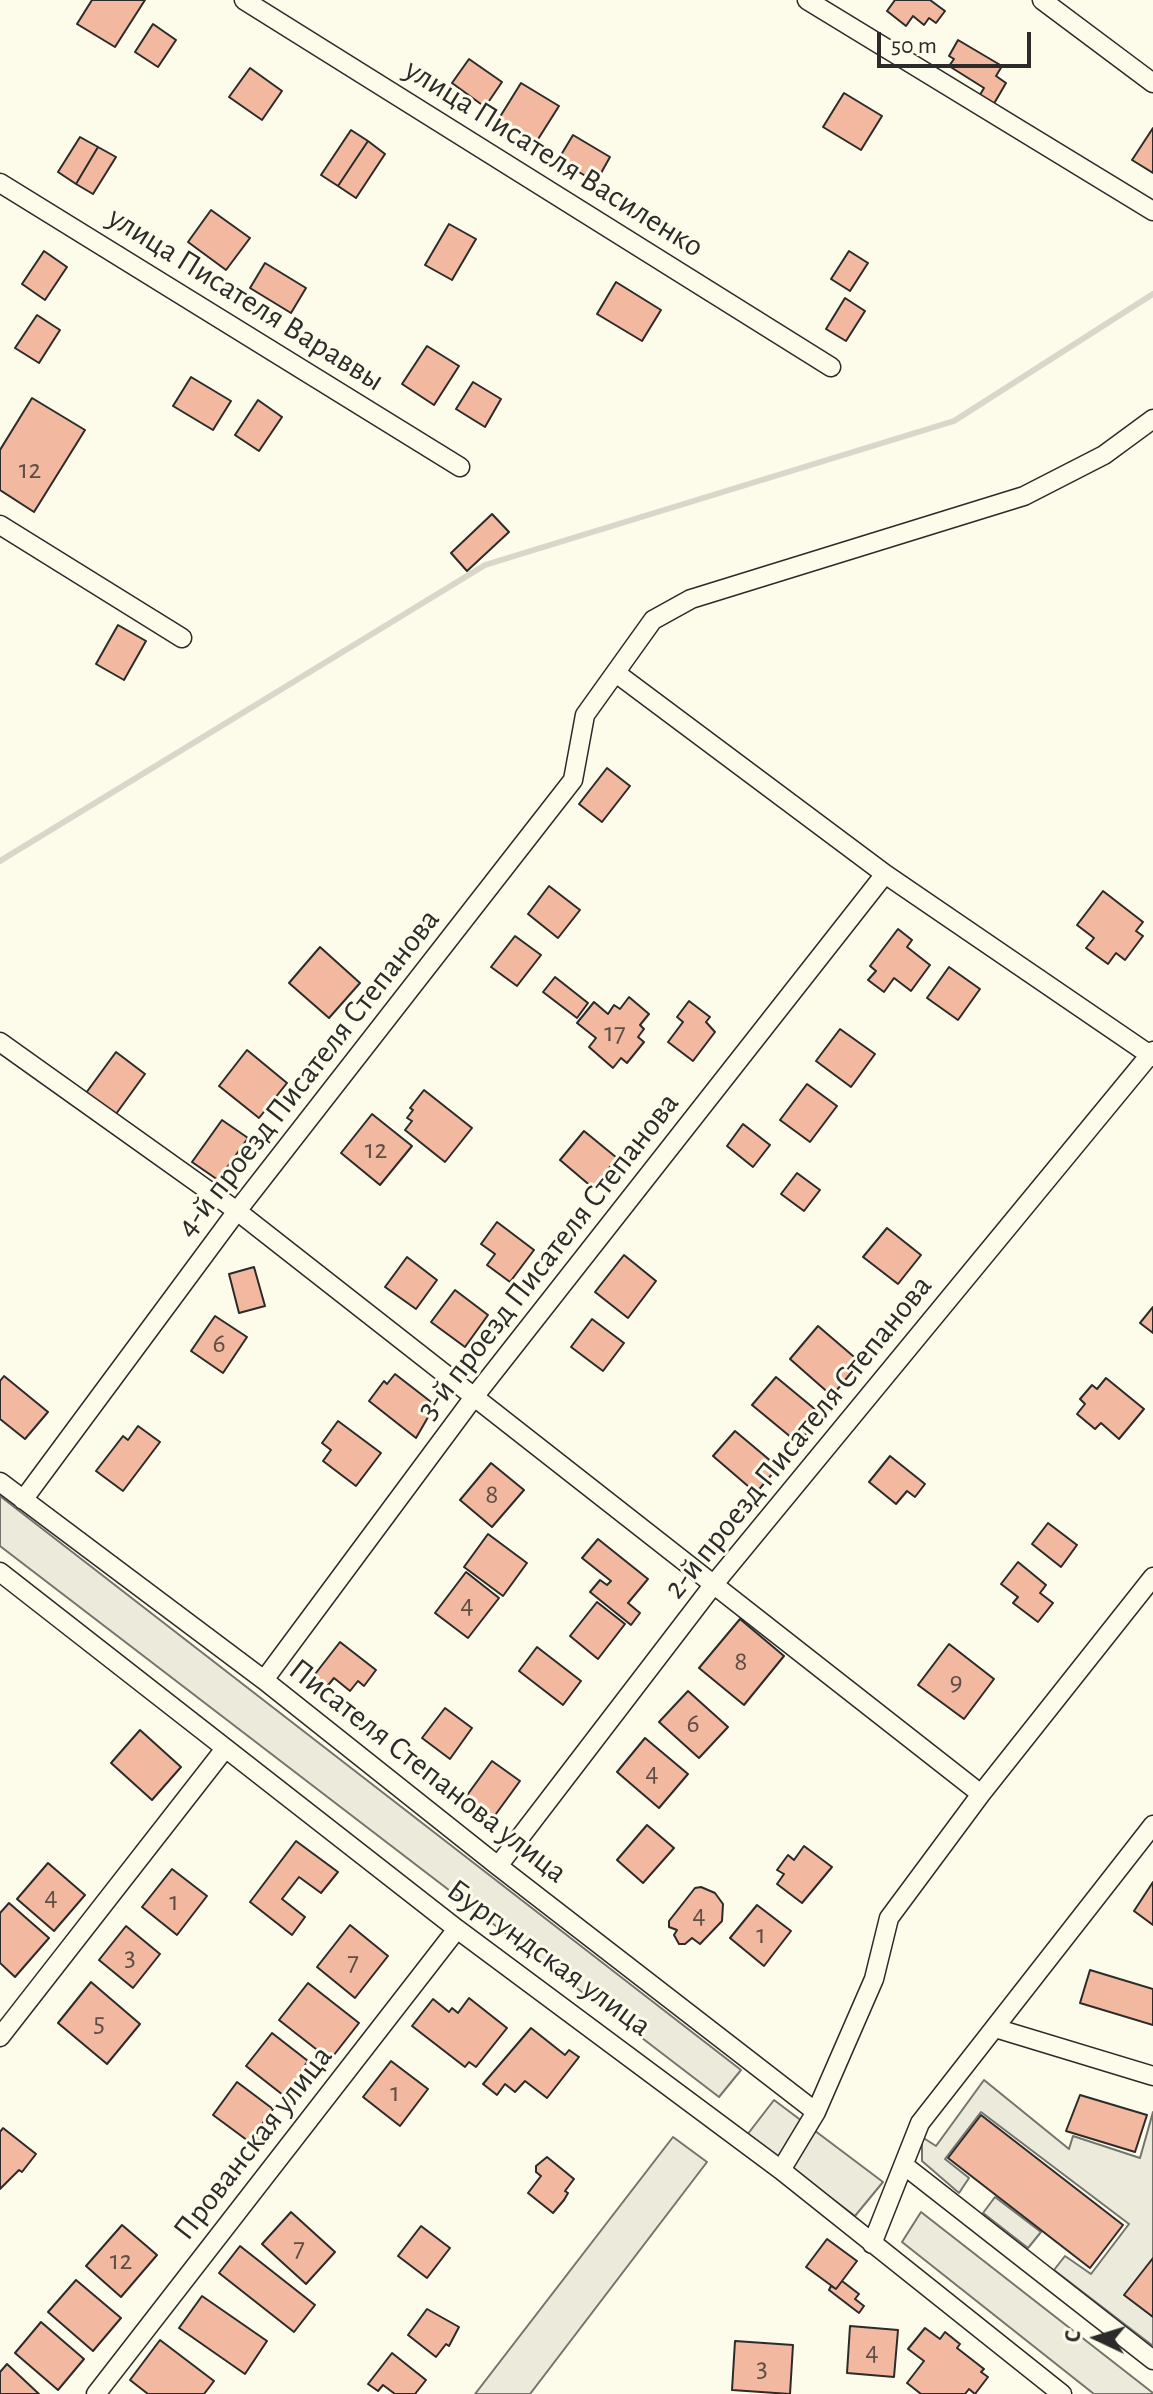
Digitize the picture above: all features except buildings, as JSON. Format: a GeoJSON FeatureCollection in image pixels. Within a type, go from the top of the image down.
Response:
{"type":"FeatureCollection","features":[{"type":"Feature","properties":{"kind":"street","name":"улица Писателя Василенко"},"geometry":{"type":"LineString","coordinates":[[244,0],[831,367]]}},
{"type":"Feature","properties":{"kind":"street"},"geometry":{"type":"LineString","coordinates":[[807,0],[1153,211]]}},
{"type":"Feature","properties":{"kind":"street"},"geometry":{"type":"LineString","coordinates":[[1042,0],[1153,83]]}},
{"type":"Feature","properties":{"kind":"street","name":"улица Писателя Вараввы"},"geometry":{"type":"LineString","coordinates":[[0,183],[460,467]]}},
{"type":"Feature","properties":{"kind":"street"},"geometry":{"type":"LineString","coordinates":[[1152,1054],[885,874],[616,673],[653,620],[691,599],[1024,496],[1104,455],[1153,419]]}},
{"type":"Feature","properties":{"kind":"street"},"geometry":{"type":"LineString","coordinates":[[0,525],[182,638]]}},
{"type":"Feature","properties":{"kind":"street","name":"4-й проезд Писателя Степанова"},"geometry":{"type":"LineString","coordinates":[[23,1500],[237,1211],[573,780],[585,715],[616,673]]}},
{"type":"Feature","properties":{"kind":"street","name":"3-й проезд Писателя Степанова"},"geometry":{"type":"LineString","coordinates":[[264,1680],[474,1397],[885,874]]}},
{"type":"Feature","properties":{"kind":"street"},"geometry":{"type":"LineString","coordinates":[[0,1042],[237,1211],[981,1794]]}},
{"type":"Feature","properties":{"kind":"street","name":"2-й проезд Писателя Степанова"},"geometry":{"type":"LineString","coordinates":[[498,1866],[714,1584],[1152,1054]]}},
{"type":"Feature","properties":{"kind":"street","name":"Писателя Степанова улица"},"geometry":{"type":"LineString","coordinates":[[0,1482],[264,1680],[816,2112]]}},
{"type":"Feature","properties":{"kind":"street","name":"Бургундская улица"},"geometry":{"type":"LineString","coordinates":[[0,1572],[457,1929],[781,2170],[1062,2394]]}},
{"type":"Feature","properties":{"kind":"street"},"geometry":{"type":"LineString","coordinates":[[781,2170],[816,2112],[874,1979],[889,1918],[981,1794],[1153,1577]]}},
{"type":"Feature","properties":{"kind":"street"},"geometry":{"type":"LineString","coordinates":[[0,2037],[224,1750]]}},
{"type":"Feature","properties":{"kind":"street"},"geometry":{"type":"LineString","coordinates":[[872,2244],[920,2123],[1153,1825]]}},
{"type":"Feature","properties":{"kind":"street","name":"Прованская улица"},"geometry":{"type":"LineString","coordinates":[[96,2394],[457,1929]]}},
{"type":"Feature","properties":{"kind":"street"},"geometry":{"type":"LineString","coordinates":[[995,2028],[1153,2076]]}},
{"type":"Feature","properties":{"kind":"street"},"geometry":{"type":"LineString","coordinates":[[905,2166],[1153,2360]]}},
{"type":"Feature","properties":{"kind":"shaded area"},"geometry":{"type":"Polygon","coordinates":[[[0,1496],[741,2070],[719,2097],[0,1546],[0,1496]]]}},
{"type":"Feature","properties":{"kind":"shaded area"},"geometry":{"type":"Polygon","coordinates":[[[984,2080],[1069,2149],[1073,2136],[1140,2158],[1153,2112],[1153,2346],[1054,2270],[1065,2256],[1091,2274],[1129,2224],[981,2112],[945,2159],[969,2178],[959,2193],[922,2161],[922,2137],[936,2146],[984,2080]]]}},
{"type":"Feature","properties":{"kind":"shaded area"},"geometry":{"type":"Polygon","coordinates":[[[774,2100],[883,2182],[855,2216],[747,2135],[774,2100]]]}},
{"type":"Feature","properties":{"kind":"shaded area"},"geometry":{"type":"Polygon","coordinates":[[[673,2137],[707,2162],[530,2394],[475,2394],[673,2137]]]}},
{"type":"Feature","properties":{"kind":"shaded area"},"geometry":{"type":"Polygon","coordinates":[[[995,2197],[1041,2232],[1028,2248],[983,2213],[995,2197]]]}},
{"type":"Feature","properties":{"kind":"shaded area"},"geometry":{"type":"Polygon","coordinates":[[[921,2212],[1153,2394],[1094,2394],[902,2242],[921,2212]]]}},
{"type":"Feature","properties":{"kind":"waterway"},"geometry":{"type":"LineString","coordinates":[[0,861],[485,565],[954,421],[1153,294]]}}]}
